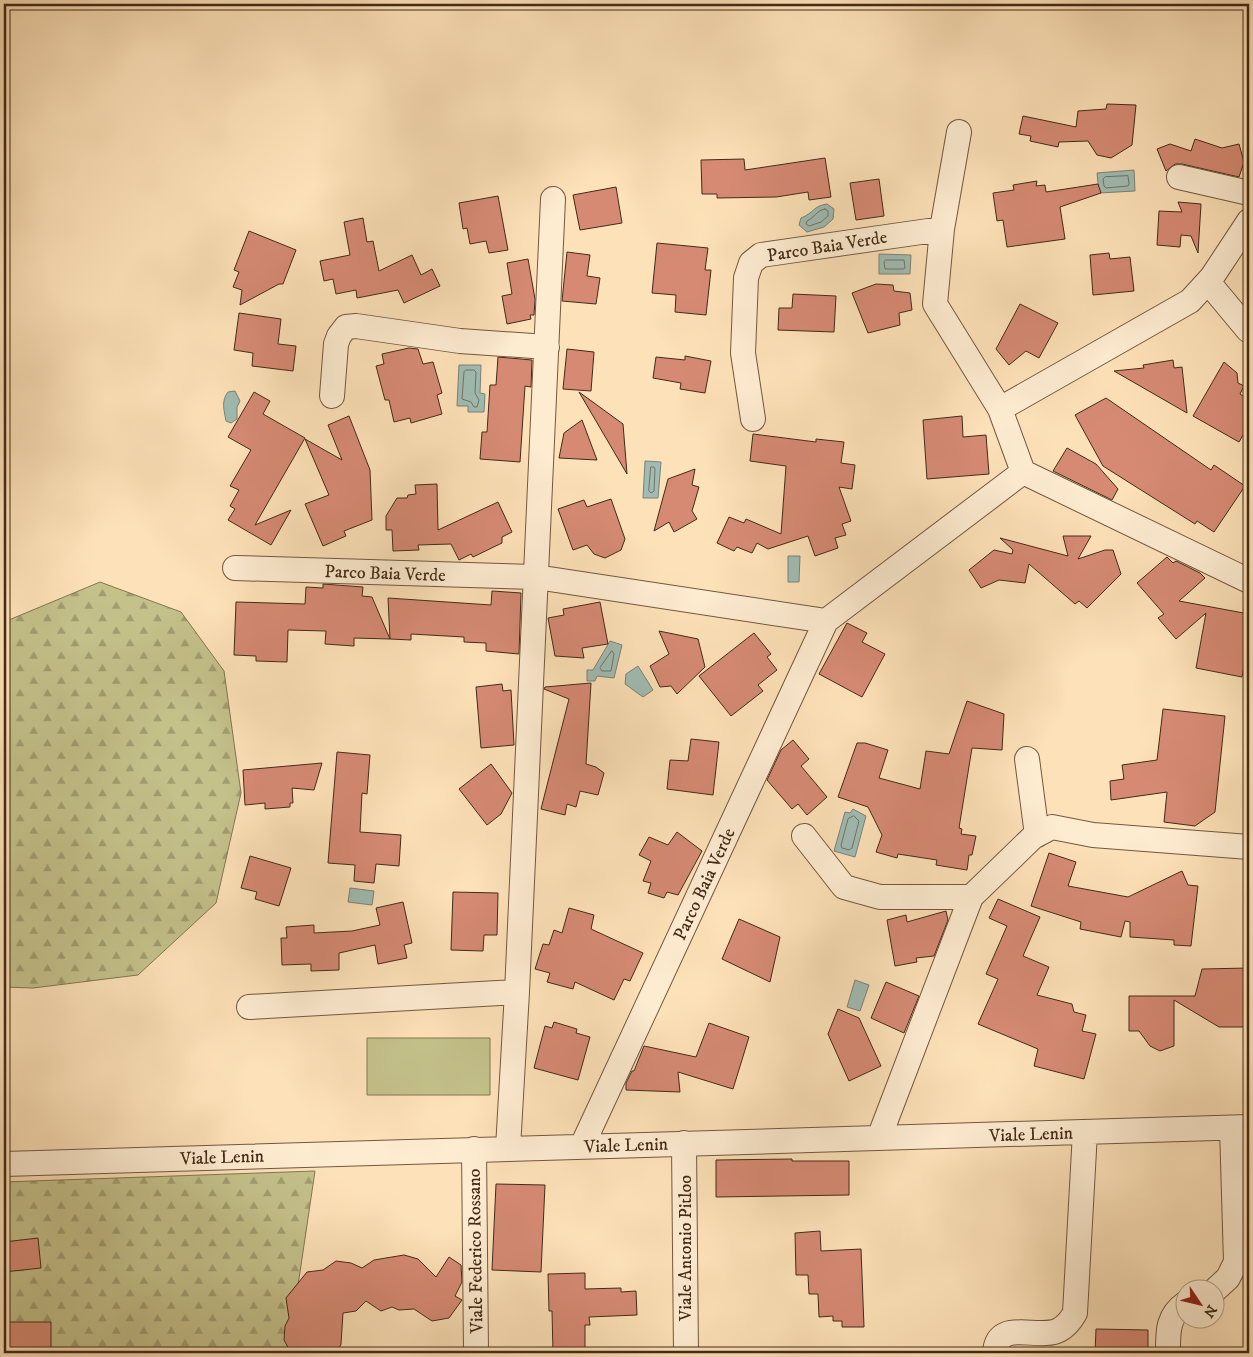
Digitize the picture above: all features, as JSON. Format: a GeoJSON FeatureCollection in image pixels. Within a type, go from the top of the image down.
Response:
{"type":"FeatureCollection","features":[{"type":"Feature","properties":{"kind":"street"},"geometry":{"type":"LineString","coordinates":[[959,132],[942,228],[935,304],[1000,409],[1022,472],[1249,580]]}},
{"type":"Feature","properties":{"kind":"street"},"geometry":{"type":"LineString","coordinates":[[1180,177],[1249,193]]}},
{"type":"Feature","properties":{"kind":"street"},"geometry":{"type":"LineString","coordinates":[[508,1148],[517,992],[553,199]]}},
{"type":"Feature","properties":{"kind":"street"},"geometry":{"type":"LineString","coordinates":[[1000,409],[1190,301],[1208,282],[1249,221]]}},
{"type":"Feature","properties":{"kind":"street","name":"Parco Baia Verde"},"geometry":{"type":"LineString","coordinates":[[754,419],[743,354],[746,278],[751,263],[761,255],[942,228]]}},
{"type":"Feature","properties":{"kind":"street"},"geometry":{"type":"LineString","coordinates":[[1208,282],[1248,330]]}},
{"type":"Feature","properties":{"kind":"street"},"geometry":{"type":"LineString","coordinates":[[332,396],[336,344],[346,327],[356,326],[460,341],[547,347]]}},
{"type":"Feature","properties":{"kind":"street","name":"Parco Baia Verde"},"geometry":{"type":"LineString","coordinates":[[582,1146],[826,621],[1022,472]]}},
{"type":"Feature","properties":{"kind":"street","name":"Parco Baia Verde"},"geometry":{"type":"LineString","coordinates":[[235,568],[536,577],[826,621]]}},
{"type":"Feature","properties":{"kind":"street"},"geometry":{"type":"LineString","coordinates":[[1027,759],[1037,835]]}},
{"type":"Feature","properties":{"kind":"street"},"geometry":{"type":"LineString","coordinates":[[879,1138],[971,897],[1037,835],[1052,827],[1093,835],[1249,846]]}},
{"type":"Feature","properties":{"kind":"street"},"geometry":{"type":"LineString","coordinates":[[804,836],[844,887],[880,896],[971,897]]}},
{"type":"Feature","properties":{"kind":"street"},"geometry":{"type":"LineString","coordinates":[[249,1007],[517,992]]}},
{"type":"Feature","properties":{"kind":"street"},"geometry":{"type":"LineString","coordinates":[[1226,1280],[1236,1262],[1241,1127]]}},
{"type":"Feature","properties":{"kind":"street","name":"Viale Lenin"},"geometry":{"type":"LineString","coordinates":[[4,1164],[1241,1127]]}},
{"type":"Feature","properties":{"kind":"street"},"geometry":{"type":"LineString","coordinates":[[995,1353],[995,1345],[999,1338],[1007,1333],[1058,1331],[1066,1326],[1075,1313],[1084,1132]]}},
{"type":"Feature","properties":{"kind":"street","name":"Viale Antonio Pitloo"},"geometry":{"type":"LineString","coordinates":[[684,1143],[686,1353]]}},
{"type":"Feature","properties":{"kind":"street","name":"Viale Federico Rossano"},"geometry":{"type":"LineString","coordinates":[[474,1149],[476,1353]]}},
{"type":"Feature","properties":{"kind":"street"},"geometry":{"type":"LineString","coordinates":[[1168,1353],[1168,1329],[1176,1310]]}},
{"type":"Feature","properties":{"kind":"green space"},"geometry":{"type":"Polygon","coordinates":[[[100,582],[181,612],[224,671],[241,793],[216,903],[138,975],[33,988],[4,987],[4,622],[100,582]]]}},
{"type":"Feature","properties":{"kind":"green space"},"geometry":{"type":"Polygon","coordinates":[[[367,1038],[490,1038],[490,1095],[367,1095],[367,1038]]]}},
{"type":"Feature","properties":{"kind":"green space"},"geometry":{"type":"Polygon","coordinates":[[[315,1171],[288,1353],[4,1353],[4,1182],[315,1171]]]}},
{"type":"Feature","properties":{"kind":"water"},"geometry":{"type":"Polygon","coordinates":[[[1134,170],[1135,191],[1099,193],[1097,173],[1134,170]]]}},
{"type":"Feature","properties":{"kind":"water"},"geometry":{"type":"Polygon","coordinates":[[[827,204],[834,209],[833,219],[824,227],[807,232],[799,225],[801,218],[819,206],[827,204]]]}},
{"type":"Feature","properties":{"kind":"water"},"geometry":{"type":"Polygon","coordinates":[[[879,254],[911,255],[910,274],[879,274],[879,254]]]}},
{"type":"Feature","properties":{"kind":"water"},"geometry":{"type":"Polygon","coordinates":[[[459,365],[481,365],[480,393],[485,394],[484,412],[468,412],[468,406],[457,406],[459,365]]]}},
{"type":"Feature","properties":{"kind":"water"},"geometry":{"type":"Polygon","coordinates":[[[235,391],[240,401],[237,407],[237,419],[231,423],[226,421],[224,402],[228,392],[235,391]]]}},
{"type":"Feature","properties":{"kind":"water"},"geometry":{"type":"Polygon","coordinates":[[[645,461],[661,462],[658,498],[643,498],[645,461]]]}},
{"type":"Feature","properties":{"kind":"water"},"geometry":{"type":"Polygon","coordinates":[[[788,556],[800,556],[799,582],[788,582],[788,556]]]}},
{"type":"Feature","properties":{"kind":"water"},"geometry":{"type":"Polygon","coordinates":[[[610,641],[622,645],[614,678],[597,676],[595,681],[587,681],[587,670],[593,670],[610,641]]]}},
{"type":"Feature","properties":{"kind":"water"},"geometry":{"type":"Polygon","coordinates":[[[638,666],[653,690],[643,697],[625,684],[626,674],[638,666]]]}},
{"type":"Feature","properties":{"kind":"water"},"geometry":{"type":"Polygon","coordinates":[[[853,809],[866,816],[855,857],[834,851],[845,812],[850,813],[853,809]]]}},
{"type":"Feature","properties":{"kind":"water"},"geometry":{"type":"Polygon","coordinates":[[[350,888],[374,891],[372,905],[348,902],[350,888]]]}},
{"type":"Feature","properties":{"kind":"water"},"geometry":{"type":"Polygon","coordinates":[[[855,980],[869,985],[860,1011],[847,1007],[855,980]]]}},
{"type":"Feature","properties":{"kind":"building"},"geometry":{"type":"Polygon","coordinates":[[[1107,104],[1136,105],[1132,145],[1111,158],[1097,155],[1088,141],[1059,142],[1058,147],[1030,141],[1031,136],[1019,134],[1023,116],[1076,127],[1078,111],[1106,109],[1107,104]]]}},
{"type":"Feature","properties":{"kind":"building"},"geometry":{"type":"Polygon","coordinates":[[[1195,139],[1222,148],[1239,144],[1244,162],[1239,177],[1182,164],[1175,164],[1166,171],[1157,149],[1170,144],[1191,151],[1195,139]]]}},
{"type":"Feature","properties":{"kind":"building"},"geometry":{"type":"Polygon","coordinates":[[[825,158],[831,197],[809,200],[808,192],[776,197],[717,198],[717,194],[702,194],[701,160],[744,159],[745,170],[825,158]]]}},
{"type":"Feature","properties":{"kind":"building"},"geometry":{"type":"Polygon","coordinates":[[[879,179],[884,216],[856,220],[850,183],[879,179]]]}},
{"type":"Feature","properties":{"kind":"building"},"geometry":{"type":"Polygon","coordinates":[[[1037,181],[1036,186],[1045,185],[1046,192],[1098,184],[1101,193],[1060,207],[1065,239],[1007,247],[1003,220],[997,221],[993,193],[1014,190],[1013,185],[1037,181]]]}},
{"type":"Feature","properties":{"kind":"building"},"geometry":{"type":"Polygon","coordinates":[[[616,187],[622,223],[580,230],[573,195],[616,187]]]}},
{"type":"Feature","properties":{"kind":"building"},"geometry":{"type":"Polygon","coordinates":[[[498,196],[508,250],[489,253],[486,241],[470,244],[467,228],[463,229],[459,203],[498,196]]]}},
{"type":"Feature","properties":{"kind":"building"},"geometry":{"type":"Polygon","coordinates":[[[1178,202],[1201,204],[1198,253],[1191,236],[1181,235],[1180,247],[1157,245],[1159,211],[1182,212],[1178,202]]]}},
{"type":"Feature","properties":{"kind":"building"},"geometry":{"type":"Polygon","coordinates":[[[363,218],[367,242],[373,241],[379,271],[412,255],[421,275],[432,269],[440,286],[404,303],[398,290],[357,298],[356,290],[336,294],[333,279],[324,281],[320,261],[350,255],[344,222],[363,218]]]}},
{"type":"Feature","properties":{"kind":"building"},"geometry":{"type":"Polygon","coordinates":[[[249,231],[296,250],[283,284],[279,284],[240,305],[242,290],[233,287],[239,272],[234,270],[249,231]]]}},
{"type":"Feature","properties":{"kind":"building"},"geometry":{"type":"Polygon","coordinates":[[[657,243],[708,248],[705,270],[711,270],[706,315],[675,312],[676,295],[652,293],[657,243]]]}},
{"type":"Feature","properties":{"kind":"building"},"geometry":{"type":"Polygon","coordinates":[[[567,252],[590,255],[587,276],[600,278],[596,304],[562,301],[567,252]]]}},
{"type":"Feature","properties":{"kind":"building"},"geometry":{"type":"Polygon","coordinates":[[[1109,253],[1110,259],[1130,257],[1134,291],[1093,295],[1090,255],[1109,253]]]}},
{"type":"Feature","properties":{"kind":"building"},"geometry":{"type":"Polygon","coordinates":[[[528,259],[535,299],[534,315],[530,315],[531,319],[507,324],[502,296],[512,294],[507,263],[528,259]]]}},
{"type":"Feature","properties":{"kind":"building"},"geometry":{"type":"Polygon","coordinates":[[[876,284],[893,285],[894,291],[910,293],[912,310],[899,313],[900,325],[868,333],[852,293],[876,284]]]}},
{"type":"Feature","properties":{"kind":"building"},"geometry":{"type":"Polygon","coordinates":[[[793,294],[836,296],[834,332],[778,330],[779,308],[792,308],[793,294]]]}},
{"type":"Feature","properties":{"kind":"building"},"geometry":{"type":"Polygon","coordinates":[[[1020,304],[1058,323],[1039,358],[1026,351],[1009,365],[996,349],[1020,304]]]}},
{"type":"Feature","properties":{"kind":"building"},"geometry":{"type":"Polygon","coordinates":[[[239,313],[281,319],[278,344],[296,346],[293,371],[252,366],[253,353],[234,350],[239,313]]]}},
{"type":"Feature","properties":{"kind":"building"},"geometry":{"type":"Polygon","coordinates":[[[409,348],[418,349],[423,364],[433,362],[442,393],[437,395],[442,414],[411,423],[410,418],[394,422],[389,400],[385,400],[376,366],[384,364],[382,354],[409,348]]]}},
{"type":"Feature","properties":{"kind":"building"},"geometry":{"type":"Polygon","coordinates":[[[567,349],[594,352],[591,391],[563,389],[567,349]]]}},
{"type":"Feature","properties":{"kind":"building"},"geometry":{"type":"Polygon","coordinates":[[[685,356],[711,361],[705,393],[680,389],[681,383],[653,378],[656,357],[685,360],[685,356]]]}},
{"type":"Feature","properties":{"kind":"building"},"geometry":{"type":"Polygon","coordinates":[[[498,357],[532,360],[531,387],[525,386],[520,462],[480,459],[482,432],[487,432],[490,385],[496,385],[498,357]]]}},
{"type":"Feature","properties":{"kind":"building"},"geometry":{"type":"Polygon","coordinates":[[[1173,360],[1174,368],[1182,367],[1187,413],[1114,371],[1144,368],[1143,365],[1173,360]]]}},
{"type":"Feature","properties":{"kind":"building"},"geometry":{"type":"Polygon","coordinates":[[[1224,362],[1237,373],[1238,383],[1244,386],[1240,394],[1249,400],[1249,425],[1239,442],[1193,416],[1224,362]]]}},
{"type":"Feature","properties":{"kind":"building"},"geometry":{"type":"Polygon","coordinates":[[[254,392],[270,401],[263,414],[305,438],[255,525],[291,510],[271,545],[228,520],[235,509],[230,506],[239,490],[230,486],[251,450],[228,437],[254,392]]]}},
{"type":"Feature","properties":{"kind":"building"},"geometry":{"type":"Polygon","coordinates":[[[579,392],[623,424],[627,474],[579,392]]]}},
{"type":"Feature","properties":{"kind":"building"},"geometry":{"type":"Polygon","coordinates":[[[1106,398],[1211,470],[1214,465],[1245,486],[1214,532],[1197,521],[1195,524],[1103,466],[1075,415],[1106,398]]]}},
{"type":"Feature","properties":{"kind":"building"},"geometry":{"type":"Polygon","coordinates":[[[349,416],[370,470],[372,520],[344,531],[346,536],[323,546],[305,504],[329,495],[305,439],[342,460],[328,425],[349,416]]]}},
{"type":"Feature","properties":{"kind":"building"},"geometry":{"type":"Polygon","coordinates":[[[962,416],[963,437],[986,435],[989,474],[927,479],[923,420],[962,416]]]}},
{"type":"Feature","properties":{"kind":"building"},"geometry":{"type":"Polygon","coordinates":[[[582,420],[597,460],[559,458],[564,433],[582,420]]]}},
{"type":"Feature","properties":{"kind":"building"},"geometry":{"type":"Polygon","coordinates":[[[753,434],[816,442],[816,439],[844,442],[841,463],[855,465],[852,489],[839,487],[851,521],[842,524],[846,535],[835,538],[838,548],[815,556],[808,536],[768,549],[757,543],[752,553],[737,547],[734,551],[717,543],[729,517],[744,523],[746,519],[781,534],[786,466],[750,461],[753,434]]]}},
{"type":"Feature","properties":{"kind":"building"},"geometry":{"type":"Polygon","coordinates":[[[1067,448],[1096,464],[1118,489],[1112,500],[1053,471],[1067,448]]]}},
{"type":"Feature","properties":{"kind":"building"},"geometry":{"type":"Polygon","coordinates":[[[695,469],[692,485],[699,487],[692,511],[697,519],[674,532],[669,522],[654,531],[668,479],[695,469]]]}},
{"type":"Feature","properties":{"kind":"building"},"geometry":{"type":"Polygon","coordinates":[[[437,484],[438,530],[498,502],[512,532],[502,537],[502,543],[473,557],[471,554],[459,560],[451,544],[418,545],[419,550],[393,551],[392,530],[386,530],[386,516],[397,498],[407,498],[408,495],[416,494],[415,485],[437,484]]]}},
{"type":"Feature","properties":{"kind":"building"},"geometry":{"type":"Polygon","coordinates":[[[611,499],[625,539],[621,550],[605,558],[594,554],[587,545],[573,550],[558,509],[584,500],[587,507],[611,499]]]}},
{"type":"Feature","properties":{"kind":"building"},"geometry":{"type":"Polygon","coordinates":[[[1063,536],[1091,536],[1078,559],[1105,550],[1113,550],[1121,574],[1087,608],[1079,601],[1075,604],[1029,564],[1025,583],[999,580],[981,588],[969,570],[994,550],[1012,554],[1013,550],[1000,538],[1068,556],[1063,536]]]}},
{"type":"Feature","properties":{"kind":"building"},"geometry":{"type":"Polygon","coordinates":[[[1167,557],[1173,563],[1176,561],[1200,573],[1205,578],[1179,601],[1249,614],[1249,640],[1242,677],[1196,668],[1206,613],[1176,639],[1158,618],[1164,614],[1137,583],[1167,557]]]}},
{"type":"Feature","properties":{"kind":"building"},"geometry":{"type":"Polygon","coordinates":[[[323,584],[363,587],[362,596],[372,597],[390,639],[354,638],[354,646],[325,644],[326,631],[288,630],[287,662],[256,661],[256,656],[234,655],[236,602],[305,604],[306,587],[323,588],[323,584]]]}},
{"type":"Feature","properties":{"kind":"building"},"geometry":{"type":"Polygon","coordinates":[[[492,591],[521,593],[519,654],[486,651],[486,643],[464,642],[464,637],[411,634],[411,640],[390,639],[388,598],[491,605],[492,591]]]}},
{"type":"Feature","properties":{"kind":"building"},"geometry":{"type":"Polygon","coordinates":[[[600,602],[608,644],[582,648],[584,658],[555,656],[548,618],[564,615],[563,609],[600,602]]]}},
{"type":"Feature","properties":{"kind":"building"},"geometry":{"type":"Polygon","coordinates":[[[847,623],[867,633],[862,642],[885,654],[862,697],[819,674],[847,623]]]}},
{"type":"Feature","properties":{"kind":"building"},"geometry":{"type":"Polygon","coordinates":[[[659,631],[698,639],[705,667],[677,694],[671,686],[660,687],[650,666],[669,654],[659,631]]]}},
{"type":"Feature","properties":{"kind":"building"},"geometry":{"type":"Polygon","coordinates":[[[754,633],[771,654],[767,657],[777,670],[758,685],[763,691],[731,716],[699,676],[754,633]]]}},
{"type":"Feature","properties":{"kind":"building"},"geometry":{"type":"Polygon","coordinates":[[[591,683],[586,764],[596,767],[604,773],[598,795],[580,791],[576,807],[567,804],[565,815],[541,809],[569,699],[544,689],[545,687],[591,683]]]}},
{"type":"Feature","properties":{"kind":"building"},"geometry":{"type":"Polygon","coordinates":[[[502,684],[503,691],[511,690],[514,745],[481,748],[476,687],[502,684]]]}},
{"type":"Feature","properties":{"kind":"building"},"geometry":{"type":"Polygon","coordinates":[[[967,701],[1004,714],[1002,750],[972,748],[959,828],[962,829],[961,834],[976,836],[972,855],[969,855],[967,870],[936,865],[937,860],[898,854],[897,858],[876,852],[882,835],[868,807],[838,797],[857,743],[865,743],[888,750],[879,778],[920,789],[926,751],[949,754],[967,701]]]}},
{"type":"Feature","properties":{"kind":"building"},"geometry":{"type":"Polygon","coordinates":[[[1163,709],[1225,716],[1215,812],[1195,826],[1164,822],[1167,792],[1111,800],[1110,781],[1124,779],[1122,765],[1157,760],[1163,709]]]}},
{"type":"Feature","properties":{"kind":"building"},"geometry":{"type":"Polygon","coordinates":[[[691,739],[719,742],[713,795],[667,789],[670,760],[688,761],[691,739]]]}},
{"type":"Feature","properties":{"kind":"building"},"geometry":{"type":"Polygon","coordinates":[[[793,740],[809,759],[801,766],[827,797],[807,815],[798,804],[792,809],[767,780],[781,750],[793,740]]]}},
{"type":"Feature","properties":{"kind":"building"},"geometry":{"type":"Polygon","coordinates":[[[337,752],[370,755],[367,794],[362,793],[360,832],[401,835],[399,866],[376,864],[374,883],[354,881],[355,865],[328,863],[337,752]]]}},
{"type":"Feature","properties":{"kind":"building"},"geometry":{"type":"Polygon","coordinates":[[[322,763],[314,790],[292,788],[293,803],[290,803],[290,807],[265,809],[265,803],[245,805],[243,770],[322,763]]]}},
{"type":"Feature","properties":{"kind":"building"},"geometry":{"type":"Polygon","coordinates":[[[491,764],[512,793],[501,814],[487,825],[459,789],[491,764]]]}},
{"type":"Feature","properties":{"kind":"building"},"geometry":{"type":"Polygon","coordinates":[[[677,832],[702,851],[678,895],[667,892],[664,898],[648,893],[651,883],[643,881],[651,861],[639,855],[649,837],[668,845],[677,832]]]}},
{"type":"Feature","properties":{"kind":"building"},"geometry":{"type":"Polygon","coordinates":[[[1049,853],[1076,862],[1068,886],[1128,897],[1182,871],[1188,885],[1198,886],[1191,946],[1174,945],[1174,940],[1130,937],[1130,922],[1125,921],[1121,937],[1080,929],[1081,922],[1031,906],[1049,853]]]}},
{"type":"Feature","properties":{"kind":"building"},"geometry":{"type":"Polygon","coordinates":[[[250,856],[291,868],[279,906],[255,899],[257,892],[241,888],[250,856]]]}},
{"type":"Feature","properties":{"kind":"building"},"geometry":{"type":"Polygon","coordinates":[[[453,892],[498,893],[497,935],[484,935],[483,951],[451,950],[453,892]]]}},
{"type":"Feature","properties":{"kind":"building"},"geometry":{"type":"Polygon","coordinates":[[[998,899],[1040,917],[1023,956],[1049,967],[1037,995],[1072,1004],[1074,1012],[1086,1015],[1082,1031],[1096,1034],[1084,1079],[1034,1066],[1038,1049],[978,1024],[998,979],[986,974],[1007,926],[989,918],[998,899]]]}},
{"type":"Feature","properties":{"kind":"building"},"geometry":{"type":"Polygon","coordinates":[[[403,902],[412,943],[404,945],[407,958],[378,964],[375,945],[339,953],[339,970],[311,971],[311,964],[282,965],[281,938],[287,938],[286,927],[314,925],[314,933],[352,931],[380,925],[376,908],[403,902]]]}},
{"type":"Feature","properties":{"kind":"building"},"geometry":{"type":"Polygon","coordinates":[[[569,908],[594,915],[591,929],[643,953],[630,981],[624,979],[614,1000],[575,982],[573,989],[547,982],[550,973],[535,969],[543,944],[549,945],[554,930],[562,933],[569,908]]]}},
{"type":"Feature","properties":{"kind":"building"},"geometry":{"type":"Polygon","coordinates":[[[946,911],[948,920],[934,956],[916,958],[917,962],[895,966],[887,920],[906,915],[907,922],[946,911]]]}},
{"type":"Feature","properties":{"kind":"building"},"geometry":{"type":"Polygon","coordinates":[[[739,919],[780,937],[770,982],[722,959],[739,919]]]}},
{"type":"Feature","properties":{"kind":"building"},"geometry":{"type":"Polygon","coordinates":[[[1249,968],[1249,1027],[1219,1027],[1174,1000],[1174,1046],[1160,1051],[1150,1046],[1139,1031],[1129,1031],[1129,996],[1195,996],[1202,969],[1249,968]]]}},
{"type":"Feature","properties":{"kind":"building"},"geometry":{"type":"Polygon","coordinates":[[[886,982],[919,996],[904,1033],[871,1018],[886,982]]]}},
{"type":"Feature","properties":{"kind":"building"},"geometry":{"type":"Polygon","coordinates":[[[838,1009],[859,1018],[881,1066],[849,1081],[828,1034],[838,1009]]]}},
{"type":"Feature","properties":{"kind":"building"},"geometry":{"type":"Polygon","coordinates":[[[554,1022],[577,1029],[576,1033],[590,1037],[578,1080],[534,1068],[545,1026],[552,1028],[554,1022]]]}},
{"type":"Feature","properties":{"kind":"building"},"geometry":{"type":"Polygon","coordinates":[[[709,1023],[749,1037],[733,1089],[678,1072],[680,1092],[626,1090],[626,1083],[632,1071],[634,1071],[644,1046],[696,1057],[709,1023]]]}},
{"type":"Feature","properties":{"kind":"building"},"geometry":{"type":"Polygon","coordinates":[[[792,1159],[792,1161],[849,1161],[849,1195],[716,1197],[716,1160],[792,1159]]]}},
{"type":"Feature","properties":{"kind":"building"},"geometry":{"type":"Polygon","coordinates":[[[496,1184],[545,1185],[541,1272],[492,1270],[496,1184]]]}},
{"type":"Feature","properties":{"kind":"building"},"geometry":{"type":"Polygon","coordinates":[[[820,1231],[821,1251],[861,1249],[864,1327],[842,1327],[842,1321],[833,1321],[833,1316],[819,1317],[818,1294],[809,1294],[808,1275],[796,1275],[795,1233],[820,1231]]]}},
{"type":"Feature","properties":{"kind":"building"},"geometry":{"type":"Polygon","coordinates":[[[38,1238],[41,1268],[4,1272],[4,1242],[38,1238]]]}},
{"type":"Feature","properties":{"kind":"building"},"geometry":{"type":"Polygon","coordinates":[[[404,1255],[418,1259],[436,1277],[449,1257],[461,1265],[462,1282],[455,1296],[462,1300],[449,1318],[432,1321],[414,1309],[399,1310],[392,1307],[381,1311],[366,1301],[356,1311],[343,1313],[341,1344],[337,1353],[291,1353],[284,1340],[285,1326],[289,1318],[286,1298],[307,1272],[323,1270],[336,1261],[351,1263],[362,1268],[374,1260],[404,1255]]]}},
{"type":"Feature","properties":{"kind":"building"},"geometry":{"type":"Polygon","coordinates":[[[585,1273],[585,1289],[621,1288],[621,1292],[636,1291],[637,1315],[589,1317],[590,1325],[585,1325],[585,1353],[553,1353],[552,1311],[549,1311],[548,1274],[585,1273]]]}},
{"type":"Feature","properties":{"kind":"building"},"geometry":{"type":"Polygon","coordinates":[[[4,1322],[51,1322],[51,1348],[48,1348],[48,1353],[4,1353],[4,1322]]]}},
{"type":"Feature","properties":{"kind":"building"},"geometry":{"type":"Polygon","coordinates":[[[1096,1329],[1148,1330],[1148,1351],[1144,1350],[1144,1353],[1095,1353],[1096,1329]]]}}]}
